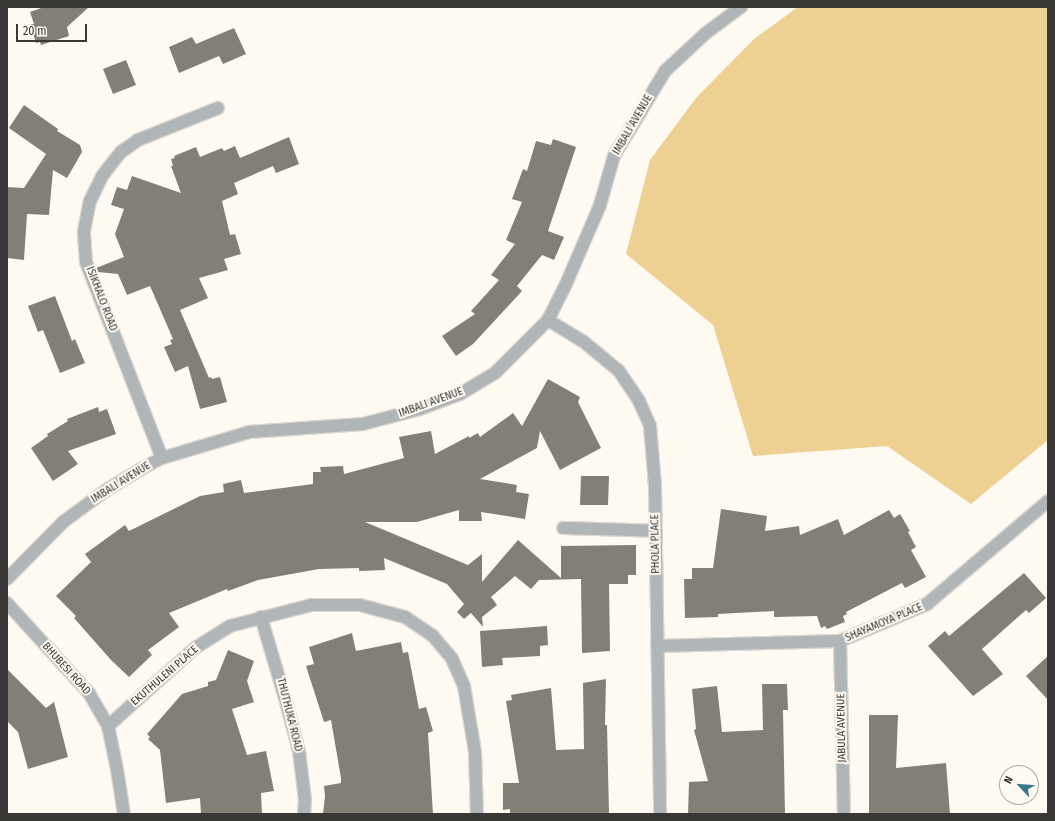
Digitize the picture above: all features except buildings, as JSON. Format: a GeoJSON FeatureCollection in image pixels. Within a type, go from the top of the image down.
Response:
{"type":"FeatureCollection","features":[{"type":"Feature","properties":{"kind":"street","name":"IMBALI AVENUE"},"geometry":{"type":"LineString","coordinates":[[7,579],[63,522],[108,489],[162,458],[249,432],[363,424],[420,409],[460,394],[495,373],[548,320],[566,284],[600,205],[614,156],[665,71],[706,33],[741,7]]}},
{"type":"Feature","properties":{"kind":"street","name":"ISIKHALO ROAD"},"geometry":{"type":"LineString","coordinates":[[162,458],[86,262],[84,231],[90,201],[102,176],[120,152],[138,140],[218,108]]}},
{"type":"Feature","properties":{"kind":"street","name":"PHOLA PLACE"},"geometry":{"type":"LineString","coordinates":[[548,320],[584,342],[618,372],[639,401],[650,426],[656,486],[660,814]]}},
{"type":"Feature","properties":{"kind":"street","name":"SHAYAMOYA PLACE"},"geometry":{"type":"LineString","coordinates":[[657,646],[840,641],[927,604],[1048,501]]}},
{"type":"Feature","properties":{"kind":"street"},"geometry":{"type":"LineString","coordinates":[[563,528],[656,531]]}},
{"type":"Feature","properties":{"kind":"street","name":"BHUBESI ROAD"},"geometry":{"type":"LineString","coordinates":[[7,603],[89,692],[108,726],[124,814]]}},
{"type":"Feature","properties":{"kind":"street","name":"EKUTHULENI PLACE"},"geometry":{"type":"LineString","coordinates":[[108,726],[195,648],[230,626],[311,605],[360,605],[405,617],[433,636],[452,659],[464,686],[475,752],[477,814]]}},
{"type":"Feature","properties":{"kind":"street","name":"THUTHUKA ROAD"},"geometry":{"type":"LineString","coordinates":[[261,618],[299,751],[305,800],[304,814]]}},
{"type":"Feature","properties":{"kind":"street","name":"JABULA AVENUE"},"geometry":{"type":"LineString","coordinates":[[840,641],[844,814]]}},
{"type":"Feature","properties":{"kind":"shaded area"},"geometry":{"type":"Polygon","coordinates":[[[798,7],[1048,7],[1048,440],[971,504],[887,446],[753,456],[713,325],[626,254],[650,160],[696,98],[754,39],[798,7]]]}}]}
